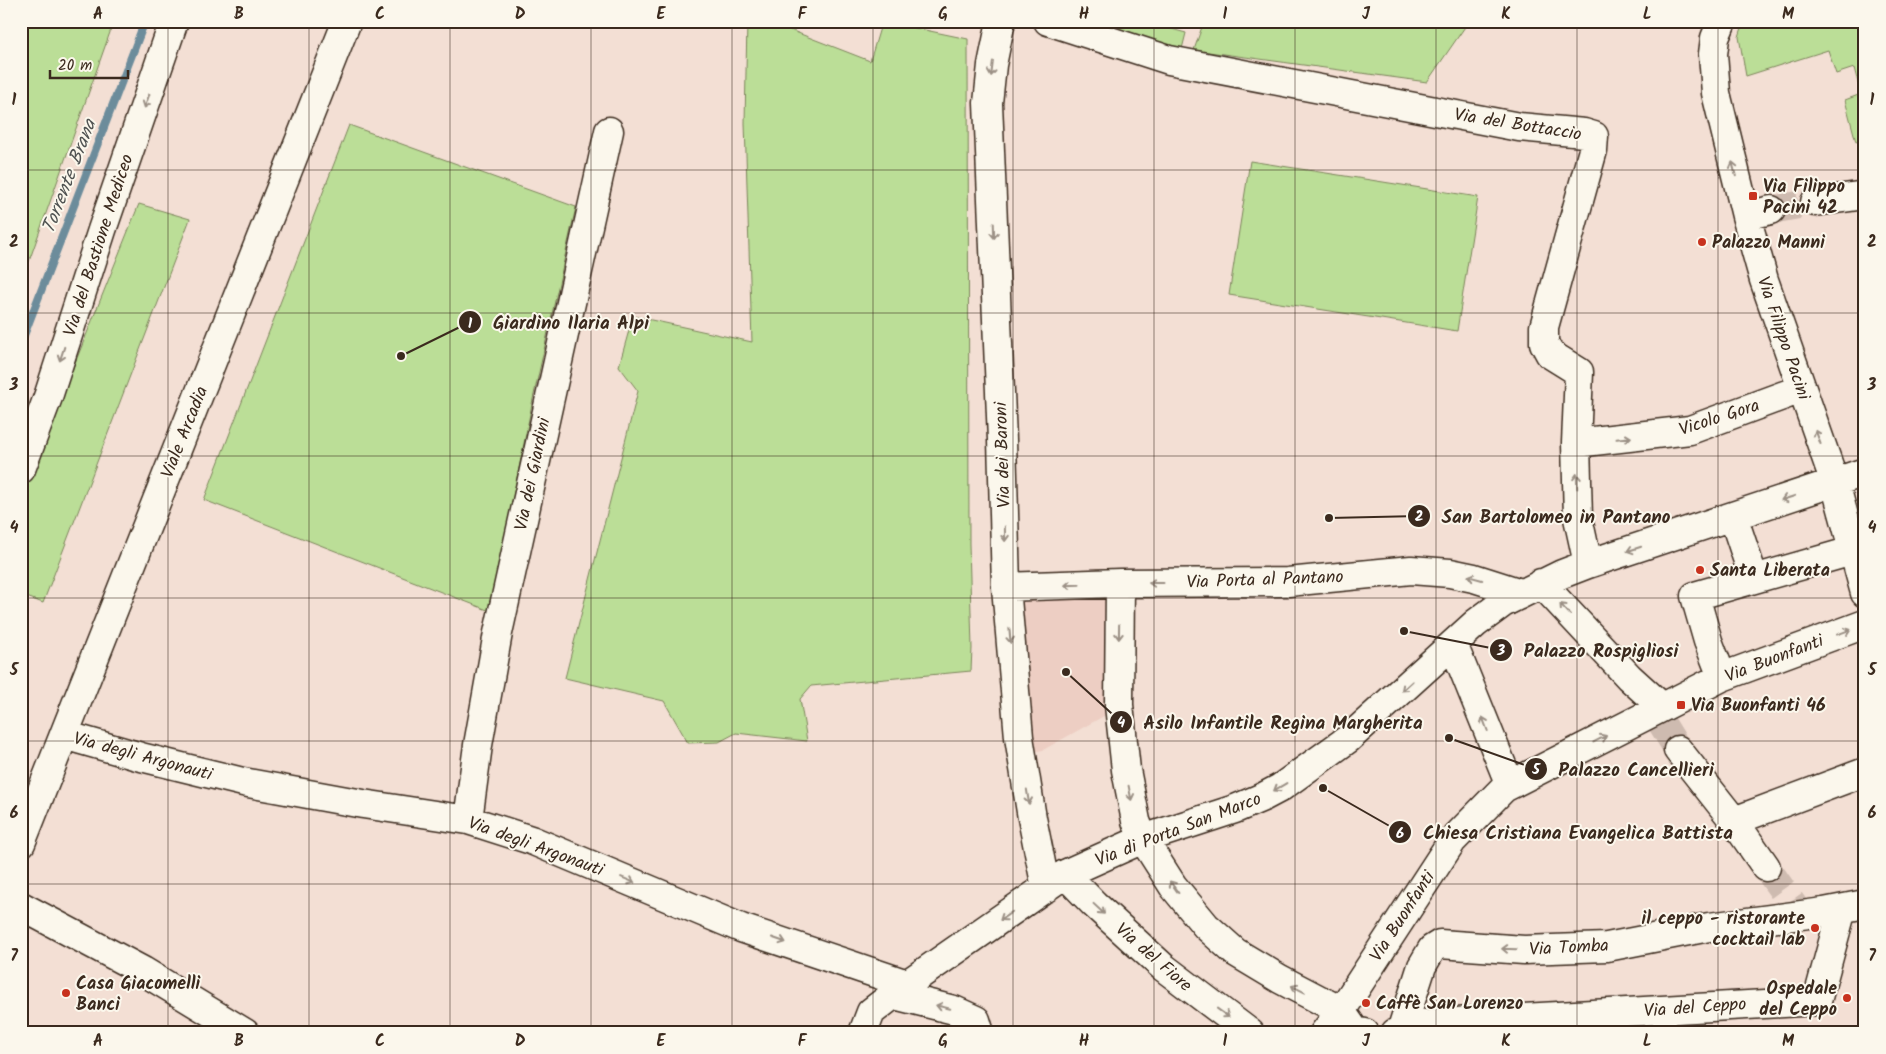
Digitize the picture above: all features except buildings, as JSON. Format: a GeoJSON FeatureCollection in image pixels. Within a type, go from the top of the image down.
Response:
{"type":"FeatureCollection","features":[{"type":"Feature","properties":{"kind":"street","name":"Via del Bastione Mediceo"},"geometry":{"type":"LineString","coordinates":[[21,469],[48,397],[102,230],[174,21]]}},
{"type":"Feature","properties":{"kind":"street","name":"Viale Arcadia"},"geometry":{"type":"LineString","coordinates":[[21,843],[347,21]]}},
{"type":"Feature","properties":{"kind":"street","name":"Via dei Baroni"},"geometry":{"type":"LineString","coordinates":[[1001,21],[992,65],[988,103],[1006,587],[1019,737],[1032,818],[1055,881]]}},
{"type":"Feature","properties":{"kind":"street","name":"Via del Bottaccio"},"geometry":{"type":"LineString","coordinates":[[1048,21],[1169,60],[1519,127],[1584,133],[1594,136],[1593,150],[1544,327],[1544,343],[1550,354],[1579,372],[1576,443],[1578,518],[1588,564]]}},
{"type":"Feature","properties":{"kind":"street","name":"Via Filippo Pacini"},"geometry":{"type":"LineString","coordinates":[[1722,21],[1715,38],[1713,54],[1716,93],[1759,213],[1764,280],[1835,483],[1865,593]]}},
{"type":"Feature","properties":{"kind":"street","name":"Via dei Giardini"},"geometry":{"type":"LineString","coordinates":[[468,820],[481,726],[498,633],[608,131]]}},
{"type":"Feature","properties":{"kind":"street"},"geometry":{"type":"LineString","coordinates":[[1815,202],[1865,195]]}},
{"type":"Feature","properties":{"kind":"street","name":"Vicolo Gora"},"geometry":{"type":"LineString","coordinates":[[1576,443],[1690,430],[1801,389]]}},
{"type":"Feature","properties":{"kind":"street","name":"Via di Porta San Marco"},"geometry":{"type":"LineString","coordinates":[[863,1033],[871,1012],[1055,881],[1143,839],[1228,811],[1280,788],[1348,739],[1448,648],[1503,603],[1531,588],[1588,564],[1865,472]]}},
{"type":"Feature","properties":{"kind":"street"},"geometry":{"type":"LineString","coordinates":[[1733,516],[1754,579]]}},
{"type":"Feature","properties":{"kind":"street"},"geometry":{"type":"LineString","coordinates":[[1722,677],[1708,641],[1695,596],[1852,551]]}},
{"type":"Feature","properties":{"kind":"street","name":"Via Porta al Pantano"},"geometry":{"type":"LineString","coordinates":[[1006,587],[1120,583],[1288,582],[1411,570],[1450,573],[1531,588]]}},
{"type":"Feature","properties":{"kind":"street"},"geometry":{"type":"LineString","coordinates":[[1120,583],[1119,705],[1126,770],[1136,821],[1143,839],[1160,868],[1189,907],[1206,926],[1235,952],[1280,980],[1341,1011],[1355,1031],[1366,1033]]}},
{"type":"Feature","properties":{"kind":"street"},"geometry":{"type":"LineString","coordinates":[[1531,588],[1588,635],[1630,677],[1658,712]]}},
{"type":"Feature","properties":{"kind":"street","name":"Via Buonfanti"},"geometry":{"type":"LineString","coordinates":[[1324,1033],[1341,1011],[1452,841],[1495,796],[1510,785],[1658,712],[1722,677],[1865,624]]}},
{"type":"Feature","properties":{"kind":"street"},"geometry":{"type":"LineString","coordinates":[[1448,648],[1510,785]]}},
{"type":"Feature","properties":{"kind":"street","name":"Via degli Argonauti"},"geometry":{"type":"LineString","coordinates":[[64,735],[141,758],[243,782],[363,804],[468,820],[531,840],[741,928],[954,1010],[976,1020],[980,1033]]}},
{"type":"Feature","properties":{"kind":"street"},"geometry":{"type":"LineString","coordinates":[[1678,750],[1734,821],[1766,868]]}},
{"type":"Feature","properties":{"kind":"street"},"geometry":{"type":"LineString","coordinates":[[1734,821],[1865,772]]}},
{"type":"Feature","properties":{"kind":"street","name":"Via del Fiore"},"geometry":{"type":"LineString","coordinates":[[1055,881],[1094,904],[1163,967],[1250,1033]]}},
{"type":"Feature","properties":{"kind":"street"},"geometry":{"type":"LineString","coordinates":[[21,906],[128,963],[245,1033]]}},
{"type":"Feature","properties":{"kind":"street","name":"Via Tomba"},"geometry":{"type":"LineString","coordinates":[[1399,1029],[1422,966],[1436,945],[1524,950],[1607,947],[1798,912],[1854,906]]}},
{"type":"Feature","properties":{"kind":"street","name":"Via del Ceppo"},"geometry":{"type":"LineString","coordinates":[[1399,1029],[1818,1001],[1822,982],[1854,906]]}},
{"type":"Feature","properties":{"kind":"shaded area"},"geometry":{"type":"Polygon","coordinates":[[[1110,590],[1111,712],[1043,750],[1026,753],[1019,594],[1110,590]]]}},
{"type":"Feature","properties":{"kind":"green space"},"geometry":{"type":"Polygon","coordinates":[[[21,21],[114,21],[21,284],[21,21]]]}},
{"type":"Feature","properties":{"kind":"green space"},"geometry":{"type":"Polygon","coordinates":[[[747,21],[767,21],[870,61],[882,21],[968,39],[971,671],[811,686],[800,699],[807,741],[736,733],[719,742],[688,743],[664,701],[565,678],[638,391],[619,366],[633,316],[752,342],[745,123],[747,21]]]}},
{"type":"Feature","properties":{"kind":"green space"},"geometry":{"type":"Polygon","coordinates":[[[1122,21],[1143,21],[1186,33],[1182,49],[1117,37],[1122,21]]]}},
{"type":"Feature","properties":{"kind":"green space"},"geometry":{"type":"Polygon","coordinates":[[[1204,21],[1469,21],[1427,82],[1194,50],[1204,21]]]}},
{"type":"Feature","properties":{"kind":"green space"},"geometry":{"type":"Polygon","coordinates":[[[1744,21],[1865,21],[1865,139],[1856,142],[1845,100],[1861,94],[1854,68],[1836,74],[1828,50],[1746,76],[1739,37],[1744,21]]]}},
{"type":"Feature","properties":{"kind":"green space"},"geometry":{"type":"Polygon","coordinates":[[[349,125],[576,207],[533,399],[490,611],[204,500],[349,125]]]}},
{"type":"Feature","properties":{"kind":"green space"},"geometry":{"type":"Polygon","coordinates":[[[1250,161],[1478,197],[1457,331],[1229,295],[1250,161]]]}},
{"type":"Feature","properties":{"kind":"green space"},"geometry":{"type":"Polygon","coordinates":[[[139,204],[190,219],[43,603],[21,595],[21,497],[139,204]]]}},
{"type":"Feature","properties":{"kind":"waterway","name":"Torrente Brana"},"geometry":{"type":"LineString","coordinates":[[21,343],[145,21]]}},
{"type":"Feature","properties":{"kind":"tunnel"},"geometry":{"type":"LineString","coordinates":[[1771,210],[1815,202]]}},
{"type":"Feature","properties":{"kind":"tunnel"},"geometry":{"type":"LineString","coordinates":[[1659,719],[1678,750]]}},
{"type":"Feature","properties":{"kind":"tunnel"},"geometry":{"type":"LineString","coordinates":[[1766,867],[1796,909]]}},
{"type":"Feature","properties":{"kind":"place","name":"Via Filippo Pacini 42"},"geometry":{"type":"Point","coordinates":[1753,196]}},
{"type":"Feature","properties":{"kind":"place","name":"Palazzo Manni"},"geometry":{"type":"Point","coordinates":[1702,242]}},
{"type":"Feature","properties":{"kind":"place","name":"Giardino Ilaria Alpi"},"geometry":{"type":"Point","coordinates":[401,356]}},
{"type":"Feature","properties":{"kind":"place","name":"San Bartolomeo in Pantano"},"geometry":{"type":"Point","coordinates":[1329,518]}},
{"type":"Feature","properties":{"kind":"place","name":"Santa Liberata"},"geometry":{"type":"Point","coordinates":[1700,570]}},
{"type":"Feature","properties":{"kind":"place","name":"Palazzo Rospigliosi"},"geometry":{"type":"Point","coordinates":[1404,631]}},
{"type":"Feature","properties":{"kind":"place","name":"Asilo Infantile Regina Margherita"},"geometry":{"type":"Point","coordinates":[1066,672]}},
{"type":"Feature","properties":{"kind":"place","name":"Via Buonfanti 46"},"geometry":{"type":"Point","coordinates":[1681,705]}},
{"type":"Feature","properties":{"kind":"place","name":"Palazzo Cancellieri"},"geometry":{"type":"Point","coordinates":[1449,738]}},
{"type":"Feature","properties":{"kind":"place","name":"Chiesa Cristiana Evangelica Battista"},"geometry":{"type":"Point","coordinates":[1323,788]}},
{"type":"Feature","properties":{"kind":"place","name":"il ceppo - ristorante cocktail lab"},"geometry":{"type":"Point","coordinates":[1815,928]}},
{"type":"Feature","properties":{"kind":"place","name":"Casa Giacomelli Banci"},"geometry":{"type":"Point","coordinates":[66,993]}},
{"type":"Feature","properties":{"kind":"place","name":"Ospedale del Ceppo"},"geometry":{"type":"Point","coordinates":[1847,998]}},
{"type":"Feature","properties":{"kind":"place","name":"Caffè San Lorenzo"},"geometry":{"type":"Point","coordinates":[1366,1003]}}]}
